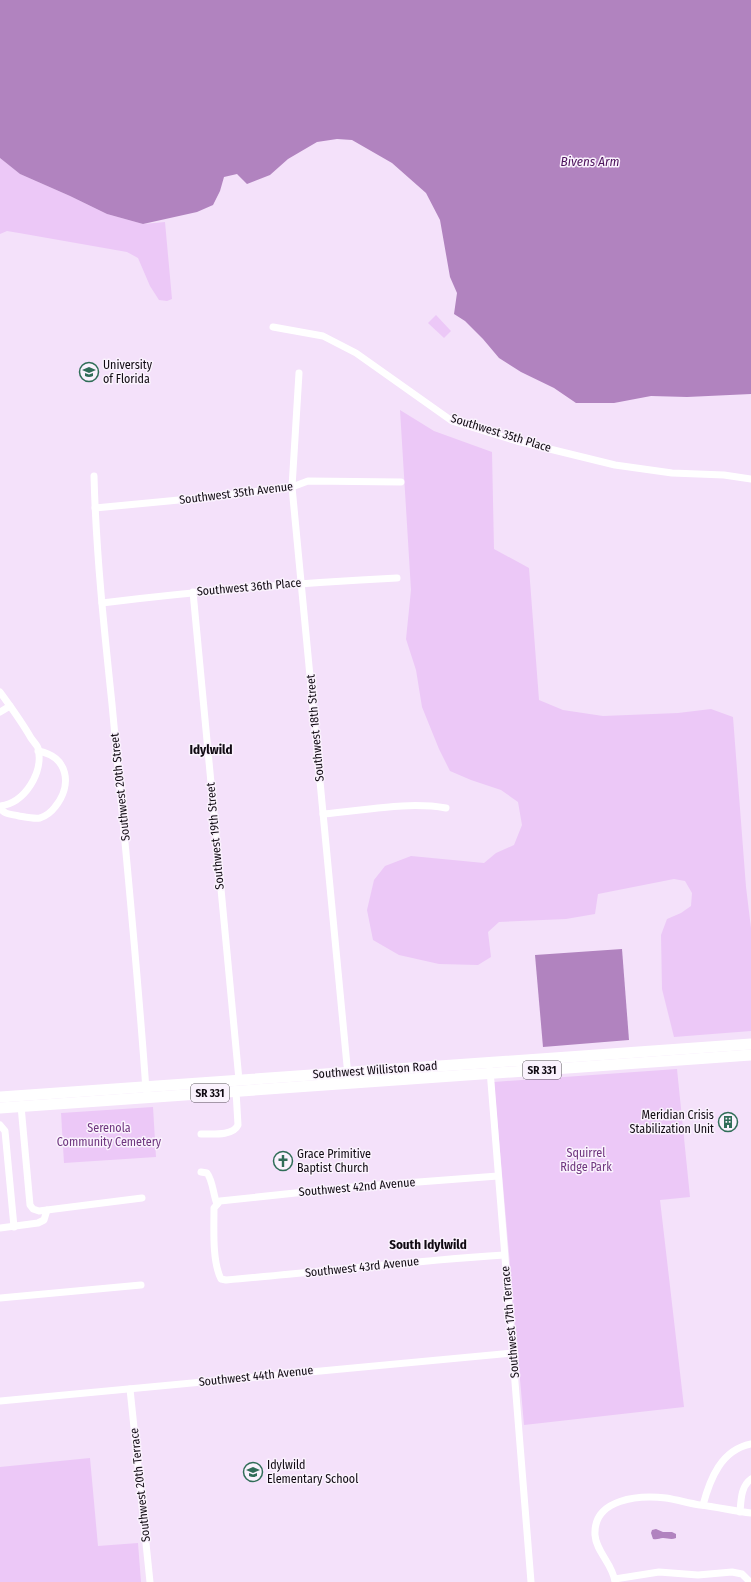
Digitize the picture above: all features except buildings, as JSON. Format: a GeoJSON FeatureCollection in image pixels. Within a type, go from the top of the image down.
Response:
{"type":"FeatureCollection","features":[{"type":"Feature","properties":{"kind":"highway","name":"Southwest Williston Road"},"geometry":{"type":"LineString","coordinates":[[0,1108],[239,1080],[490,1074],[670,1055],[751,1044]]}},
{"type":"Feature","properties":{"kind":"highway","name":"Southwest Williston Road"},"geometry":{"type":"LineString","coordinates":[[0,1097],[146,1092],[236,1091],[490,1062],[670,1055],[751,1055]]}},
{"type":"Feature","properties":{"kind":"street","name":"Southwest 35th Place"},"geometry":{"type":"LineString","coordinates":[[273,327],[323,336],[356,353],[452,421],[517,440],[615,465],[672,473],[724,475],[751,479]]}},
{"type":"Feature","properties":{"kind":"street","name":"Southwest 18th Street"},"geometry":{"type":"LineString","coordinates":[[299,373],[292,488],[348,1078]]}},
{"type":"Feature","properties":{"kind":"street","name":"Southwest 20th Street"},"geometry":{"type":"LineString","coordinates":[[94,476],[102,603],[127,858],[146,1092]]}},
{"type":"Feature","properties":{"kind":"street","name":"Southwest 35th Avenue"},"geometry":{"type":"LineString","coordinates":[[95,508],[292,488],[308,482],[401,482]]}},
{"type":"Feature","properties":{"kind":"street","name":"Southwest 36th Place"},"geometry":{"type":"LineString","coordinates":[[102,603],[193,592],[301,583],[397,578]]}},
{"type":"Feature","properties":{"kind":"street","name":"Southwest 19th Street"},"geometry":{"type":"LineString","coordinates":[[193,592],[239,1080]]}},
{"type":"Feature","properties":{"kind":"street"},"geometry":{"type":"LineString","coordinates":[[0,692],[24,725],[38,748],[38,751],[38,763],[32,785],[20,798],[0,807],[4,813],[41,818],[52,811],[60,801],[66,783],[62,765],[50,755],[38,751]]}},
{"type":"Feature","properties":{"kind":"street"},"geometry":{"type":"LineString","coordinates":[[0,712],[10,706]]}},
{"type":"Feature","properties":{"kind":"street"},"geometry":{"type":"LineString","coordinates":[[323,814],[407,805],[446,808]]}},
{"type":"Feature","properties":{"kind":"street","name":"Southwest 17th Terrace"},"geometry":{"type":"LineString","coordinates":[[490,1062],[504,1255],[531,1582]]}},
{"type":"Feature","properties":{"kind":"street"},"geometry":{"type":"LineString","coordinates":[[201,1134],[230,1132],[236,1129],[238,1124],[236,1091]]}},
{"type":"Feature","properties":{"kind":"street"},"geometry":{"type":"LineString","coordinates":[[21,1106],[30,1205],[33,1209],[39,1211],[142,1198]]}},
{"type":"Feature","properties":{"kind":"street"},"geometry":{"type":"LineString","coordinates":[[0,1125],[5,1131],[14,1227]]}},
{"type":"Feature","properties":{"kind":"street"},"geometry":{"type":"LineString","coordinates":[[201,1172],[207,1173],[210,1177],[217,1204]]}},
{"type":"Feature","properties":{"kind":"street","name":"Southwest 42nd Avenue"},"geometry":{"type":"LineString","coordinates":[[217,1204],[220,1201],[295,1193],[498,1176]]}},
{"type":"Feature","properties":{"kind":"street","name":"Southwest 43rd Avenue"},"geometry":{"type":"LineString","coordinates":[[217,1204],[214,1208],[215,1249],[218,1272],[221,1279],[248,1278],[442,1259],[504,1255]]}},
{"type":"Feature","properties":{"kind":"street"},"geometry":{"type":"LineString","coordinates":[[0,1228],[38,1223],[44,1220],[47,1210]]}},
{"type":"Feature","properties":{"kind":"street"},"geometry":{"type":"LineString","coordinates":[[0,1298],[141,1284]]}},
{"type":"Feature","properties":{"kind":"street","name":"Southwest 44th Avenue"},"geometry":{"type":"LineString","coordinates":[[0,1401],[339,1368],[512,1353]]}},
{"type":"Feature","properties":{"kind":"street","name":"Southwest 20th Terrace"},"geometry":{"type":"LineString","coordinates":[[130,1389],[150,1582]]}},
{"type":"Feature","properties":{"kind":"street"},"geometry":{"type":"LineString","coordinates":[[703,1505],[710,1484],[722,1462],[738,1449],[751,1444]]}},
{"type":"Feature","properties":{"kind":"street"},"geometry":{"type":"LineString","coordinates":[[740,1512],[743,1490],[748,1481],[751,1479]]}},
{"type":"Feature","properties":{"kind":"street"},"geometry":{"type":"LineString","coordinates":[[749,1581],[742,1574],[732,1572],[698,1575],[659,1572],[615,1580],[610,1566],[597,1544],[595,1535],[597,1519],[606,1509],[618,1502],[626,1500],[665,1498],[751,1513]]}},
{"type":"Feature","properties":{"kind":"green space"},"geometry":{"type":"Polygon","coordinates":[[[0,158],[20,174],[107,214],[143,224],[165,222],[172,299],[167,301],[159,300],[150,286],[138,258],[127,252],[7,231],[0,234],[0,158]]]}},
{"type":"Feature","properties":{"kind":"green space"},"geometry":{"type":"Polygon","coordinates":[[[436,315],[451,331],[444,338],[428,323],[436,315]]]}},
{"type":"Feature","properties":{"kind":"green space"},"geometry":{"type":"Polygon","coordinates":[[[400,410],[434,431],[492,452],[494,549],[529,568],[539,700],[563,710],[603,716],[678,713],[711,709],[733,717],[746,887],[751,928],[751,1031],[674,1037],[662,989],[661,935],[667,919],[681,913],[691,906],[692,893],[685,881],[674,879],[598,894],[595,914],[566,919],[499,922],[488,932],[491,957],[478,965],[439,964],[399,955],[373,940],[367,910],[374,880],[385,866],[411,856],[484,863],[496,853],[514,845],[522,825],[518,802],[501,790],[450,771],[439,749],[422,707],[416,670],[406,639],[411,590],[400,410]]]}},
{"type":"Feature","properties":{"kind":"green space","name":"Squirrel Ridge Park"},"geometry":{"type":"Polygon","coordinates":[[[677,1069],[690,1197],[660,1200],[684,1407],[524,1425],[494,1082],[677,1069]]]}},
{"type":"Feature","properties":{"kind":"green space","name":"Serenola Community Cemetery"},"geometry":{"type":"Polygon","coordinates":[[[153,1107],[156,1157],[64,1163],[61,1113],[153,1107]]]}},
{"type":"Feature","properties":{"kind":"green space"},"geometry":{"type":"Polygon","coordinates":[[[90,1458],[98,1546],[138,1543],[141,1582],[0,1582],[0,1467],[90,1458]]]}},
{"type":"Feature","properties":{"kind":"water","name":"Bivens Arm"},"geometry":{"type":"Polygon","coordinates":[[[0,0],[751,0],[751,394],[687,397],[651,396],[614,403],[576,403],[554,388],[521,372],[499,358],[465,321],[454,314],[457,293],[450,277],[440,220],[426,193],[392,163],[352,140],[337,139],[317,142],[288,159],[270,175],[247,184],[237,174],[224,177],[220,191],[213,205],[197,212],[143,224],[107,214],[20,174],[0,158],[0,0]]]}},
{"type":"Feature","properties":{"kind":"water"},"geometry":{"type":"Polygon","coordinates":[[[622,949],[629,1040],[543,1047],[535,955],[622,949]]]}},
{"type":"Feature","properties":{"kind":"water"},"geometry":{"type":"Polygon","coordinates":[[[656,1529],[663,1532],[672,1532],[676,1534],[676,1538],[653,1539],[651,1533],[652,1530],[656,1529]]]}},
{"type":"Feature","properties":{"kind":"place","name":"University of Florida"},"geometry":{"type":"Point","coordinates":[89,372]}},
{"type":"Feature","properties":{"kind":"place","name":"Meridian Crisis Stabilization Unit"},"geometry":{"type":"Point","coordinates":[728,1122]}},
{"type":"Feature","properties":{"kind":"place","name":"Grace Primitive Baptist Church"},"geometry":{"type":"Point","coordinates":[283,1161]}},
{"type":"Feature","properties":{"kind":"place","name":"Idylwild Elementary School"},"geometry":{"type":"Point","coordinates":[253,1472]}},
{"type":"Feature","properties":{"kind":"district","name":"Idylwild"},"geometry":{"type":"Point","coordinates":[211,749]}},
{"type":"Feature","properties":{"kind":"district","name":"South Idylwild"},"geometry":{"type":"Point","coordinates":[428,1244]}}]}
